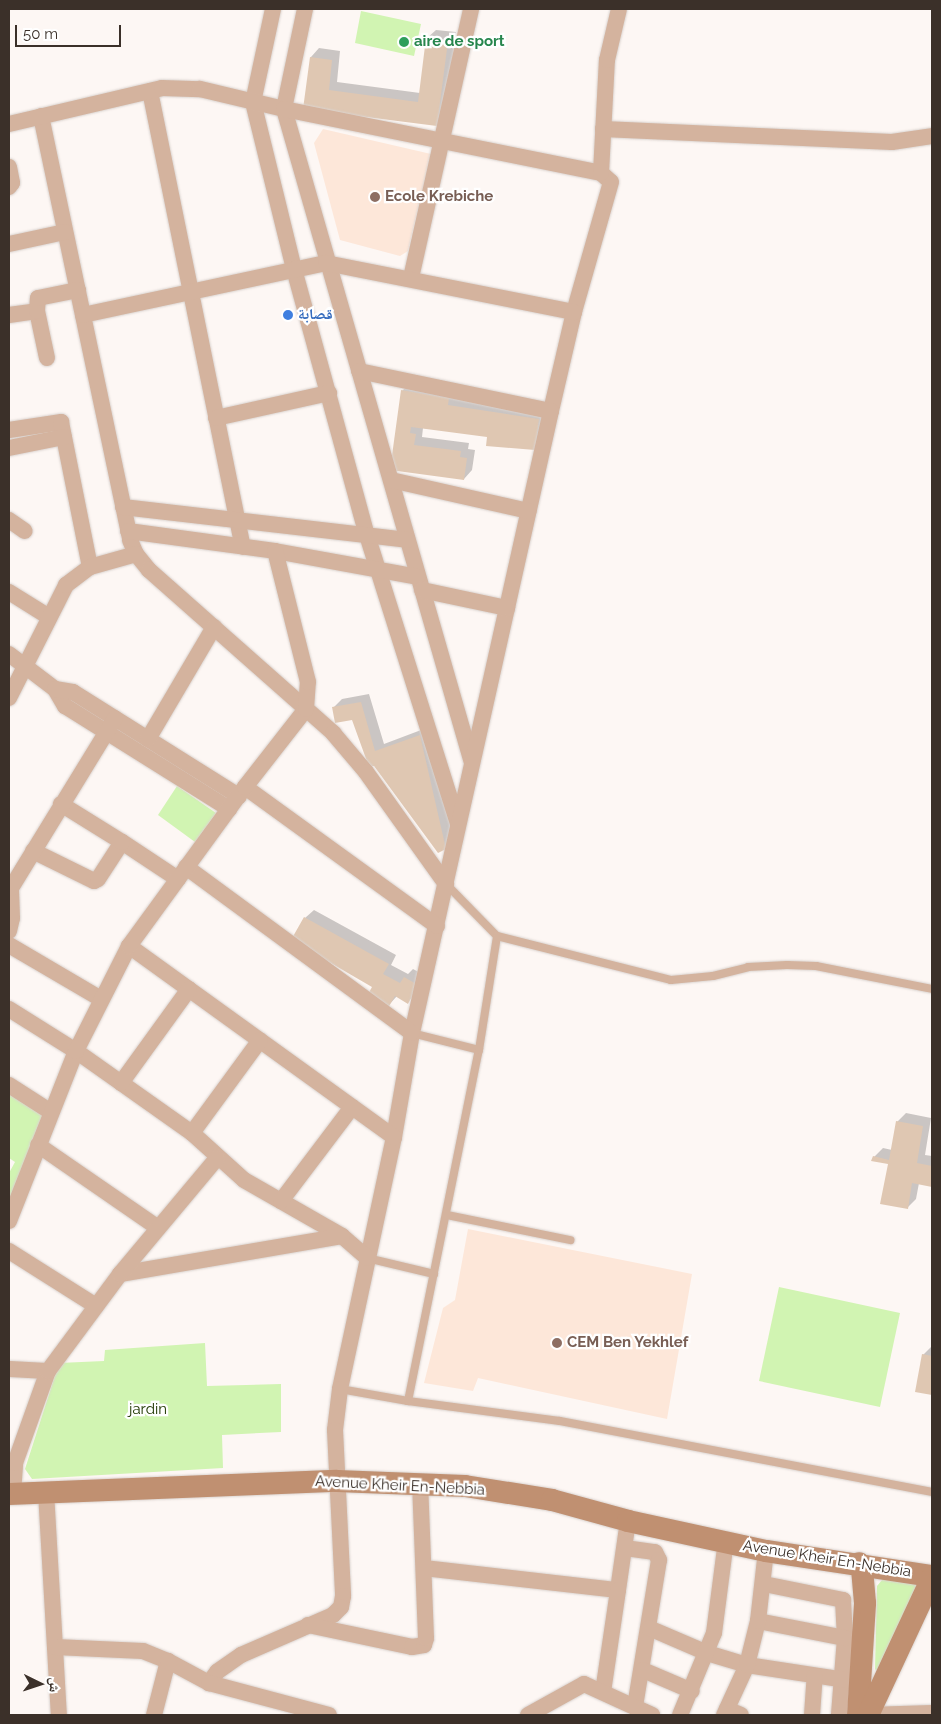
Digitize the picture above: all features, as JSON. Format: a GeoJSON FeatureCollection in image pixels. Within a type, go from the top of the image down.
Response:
{"type":"FeatureCollection","features":[{"type":"Feature","properties":{"kind":"main road","name":"Avenue Kheir En-Nebbia"},"geometry":{"type":"LineString","coordinates":[[11,1494],[337,1481],[465,1486],[552,1500],[628,1521],[766,1551],[859,1564],[932,1577]]}},
{"type":"Feature","properties":{"kind":"main road"},"geometry":{"type":"LineString","coordinates":[[859,1564],[862,1566],[865,1603],[851,1681],[865,1715]]}},
{"type":"Feature","properties":{"kind":"main road"},"geometry":{"type":"LineString","coordinates":[[865,1715],[932,1577]]}},
{"type":"Feature","properties":{"kind":"street"},"geometry":{"type":"LineString","coordinates":[[273,9],[253,102],[294,269],[367,535],[459,824]]}},
{"type":"Feature","properties":{"kind":"street"},"geometry":{"type":"LineString","coordinates":[[305,9],[284,109],[326,262],[391,480],[472,766]]}},
{"type":"Feature","properties":{"kind":"street"},"geometry":{"type":"LineString","coordinates":[[411,278],[471,9]]}},
{"type":"Feature","properties":{"kind":"street"},"geometry":{"type":"LineString","coordinates":[[601,173],[607,60],[618,9]]}},
{"type":"Feature","properties":{"kind":"street"},"geometry":{"type":"LineString","coordinates":[[9,123],[171,87],[200,89],[284,109],[601,173],[610,180],[611,186],[574,312],[551,411],[412,1033],[394,1137],[340,1388],[336,1430],[343,1596],[341,1607],[333,1615],[231,1661],[209,1683]]}},
{"type":"Feature","properties":{"kind":"street"},"geometry":{"type":"LineString","coordinates":[[150,91],[189,292],[243,547]]}},
{"type":"Feature","properties":{"kind":"street"},"geometry":{"type":"LineString","coordinates":[[41,116],[128,531],[136,554],[149,570],[332,733],[366,772],[446,884]]}},
{"type":"Feature","properties":{"kind":"street"},"geometry":{"type":"LineString","coordinates":[[603,129],[903,142],[932,136]]}},
{"type":"Feature","properties":{"kind":"street"},"geometry":{"type":"LineString","coordinates":[[9,166],[12,182],[9,187]]}},
{"type":"Feature","properties":{"kind":"street"},"geometry":{"type":"LineString","coordinates":[[9,244],[65,232]]}},
{"type":"Feature","properties":{"kind":"street"},"geometry":{"type":"LineString","coordinates":[[83,315],[326,262],[574,312]]}},
{"type":"Feature","properties":{"kind":"street"},"geometry":{"type":"LineString","coordinates":[[47,358],[37,311],[37,299],[78,290]]}},
{"type":"Feature","properties":{"kind":"street"},"geometry":{"type":"LineString","coordinates":[[9,315],[37,311]]}},
{"type":"Feature","properties":{"kind":"street"},"geometry":{"type":"LineString","coordinates":[[359,371],[551,411]]}},
{"type":"Feature","properties":{"kind":"street"},"geometry":{"type":"LineString","coordinates":[[216,418],[329,393]]}},
{"type":"Feature","properties":{"kind":"street"},"geometry":{"type":"LineString","coordinates":[[9,430],[59,420],[90,567]]}},
{"type":"Feature","properties":{"kind":"street"},"geometry":{"type":"LineString","coordinates":[[9,448],[64,437]]}},
{"type":"Feature","properties":{"kind":"street"},"geometry":{"type":"LineString","coordinates":[[391,480],[529,511]]}},
{"type":"Feature","properties":{"kind":"street"},"geometry":{"type":"LineString","coordinates":[[123,507],[237,518],[407,540]]}},
{"type":"Feature","properties":{"kind":"street"},"geometry":{"type":"LineString","coordinates":[[9,520],[25,531]]}},
{"type":"Feature","properties":{"kind":"street"},"geometry":{"type":"LineString","coordinates":[[128,531],[243,547],[378,570],[420,584],[507,608]]}},
{"type":"Feature","properties":{"kind":"street"},"geometry":{"type":"LineString","coordinates":[[9,1221],[76,1051],[129,946],[242,791],[306,710],[308,682],[275,552]]}},
{"type":"Feature","properties":{"kind":"street"},"geometry":{"type":"LineString","coordinates":[[9,698],[27,667],[49,617],[66,585],[90,567],[136,554]]}},
{"type":"Feature","properties":{"kind":"street"},"geometry":{"type":"LineString","coordinates":[[9,592],[49,617]]}},
{"type":"Feature","properties":{"kind":"street"},"geometry":{"type":"LineString","coordinates":[[148,739],[214,628]]}},
{"type":"Feature","properties":{"kind":"street"},"geometry":{"type":"LineString","coordinates":[[9,654],[55,689],[65,706],[229,809]]}},
{"type":"Feature","properties":{"kind":"street"},"geometry":{"type":"LineString","coordinates":[[55,689],[73,692],[181,759],[242,791],[436,926]]}},
{"type":"Feature","properties":{"kind":"street"},"geometry":{"type":"LineString","coordinates":[[9,931],[12,918],[9,888],[115,718]]}},
{"type":"Feature","properties":{"kind":"street"},"geometry":{"type":"LineString","coordinates":[[171,773],[181,759]]}},
{"type":"Feature","properties":{"kind":"street"},"geometry":{"type":"LineString","coordinates":[[61,804],[122,842],[182,873],[412,1033]]}},
{"type":"Feature","properties":{"kind":"street"},"geometry":{"type":"LineString","coordinates":[[33,851],[94,881],[98,879],[122,842]]}},
{"type":"Feature","properties":{"kind":"street"},"geometry":{"type":"LineString","coordinates":[[9,945],[101,999]]}},
{"type":"Feature","properties":{"kind":"street"},"geometry":{"type":"LineString","coordinates":[[129,946],[394,1137]]}},
{"type":"Feature","properties":{"kind":"street"},"geometry":{"type":"LineString","coordinates":[[121,1083],[189,989]]}},
{"type":"Feature","properties":{"kind":"street"},"geometry":{"type":"LineString","coordinates":[[9,1009],[76,1051],[192,1134],[244,1180],[342,1236],[367,1258]]}},
{"type":"Feature","properties":{"kind":"street"},"geometry":{"type":"LineString","coordinates":[[192,1134],[260,1040]]}},
{"type":"Feature","properties":{"kind":"street"},"geometry":{"type":"LineString","coordinates":[[9,1084],[51,1112]]}},
{"type":"Feature","properties":{"kind":"street"},"geometry":{"type":"LineString","coordinates":[[280,1201],[352,1107]]}},
{"type":"Feature","properties":{"kind":"street"},"geometry":{"type":"LineString","coordinates":[[38,1145],[157,1227]]}},
{"type":"Feature","properties":{"kind":"street"},"geometry":{"type":"LineString","coordinates":[[11,1494],[15,1463],[48,1371],[157,1227],[217,1158]]}},
{"type":"Feature","properties":{"kind":"street"},"geometry":{"type":"LineString","coordinates":[[120,1274],[342,1236]]}},
{"type":"Feature","properties":{"kind":"street"},"geometry":{"type":"LineString","coordinates":[[9,1251],[96,1306]]}},
{"type":"Feature","properties":{"kind":"street"},"geometry":{"type":"LineString","coordinates":[[9,1369],[48,1371]]}},
{"type":"Feature","properties":{"kind":"street"},"geometry":{"type":"LineString","coordinates":[[308,1625],[420,1648],[426,1638],[420,1485]]}},
{"type":"Feature","properties":{"kind":"street"},"geometry":{"type":"LineString","coordinates":[[46,1492],[59,1715]]}},
{"type":"Feature","properties":{"kind":"street"},"geometry":{"type":"LineString","coordinates":[[603,1692],[626,1548],[628,1521]]}},
{"type":"Feature","properties":{"kind":"street"},"geometry":{"type":"LineString","coordinates":[[680,1715],[692,1691],[714,1633],[726,1542]]}},
{"type":"Feature","properties":{"kind":"street"},"geometry":{"type":"LineString","coordinates":[[626,1548],[651,1551],[658,1556],[650,1628],[635,1708]]}},
{"type":"Feature","properties":{"kind":"street"},"geometry":{"type":"LineString","coordinates":[[730,1713],[747,1665],[758,1621],[764,1584],[766,1551]]}},
{"type":"Feature","properties":{"kind":"street"},"geometry":{"type":"LineString","coordinates":[[424,1568],[618,1590]]}},
{"type":"Feature","properties":{"kind":"street"},"geometry":{"type":"LineString","coordinates":[[764,1584],[842,1598],[845,1607],[845,1638],[851,1681],[839,1715]]}},
{"type":"Feature","properties":{"kind":"street"},"geometry":{"type":"LineString","coordinates":[[758,1621],[845,1638]]}},
{"type":"Feature","properties":{"kind":"street"},"geometry":{"type":"LineString","coordinates":[[650,1628],[707,1652],[747,1665],[851,1681]]}},
{"type":"Feature","properties":{"kind":"street"},"geometry":{"type":"LineString","coordinates":[[55,1647],[143,1651],[209,1683],[312,1713],[329,1715]]}},
{"type":"Feature","properties":{"kind":"street"},"geometry":{"type":"LineString","coordinates":[[154,1715],[168,1662]]}},
{"type":"Feature","properties":{"kind":"street"},"geometry":{"type":"LineString","coordinates":[[643,1670],[692,1691]]}},
{"type":"Feature","properties":{"kind":"street"},"geometry":{"type":"LineString","coordinates":[[812,1715],[815,1676]]}},
{"type":"Feature","properties":{"kind":"street"},"geometry":{"type":"LineString","coordinates":[[528,1715],[576,1686],[589,1685],[652,1715]]}},
{"type":"Feature","properties":{"kind":"street"},"geometry":{"type":"LineString","coordinates":[[865,1715],[932,1713]]}},
{"type":"Feature","properties":{"kind":"lane"},"geometry":{"type":"LineString","coordinates":[[446,884],[497,936],[670,980],[713,976],[748,967],[816,966],[932,989]]}},
{"type":"Feature","properties":{"kind":"lane"},"geometry":{"type":"LineString","coordinates":[[408,1401],[479,1050],[497,936]]}},
{"type":"Feature","properties":{"kind":"lane"},"geometry":{"type":"LineString","coordinates":[[412,1033],[479,1050]]}},
{"type":"Feature","properties":{"kind":"lane"},"geometry":{"type":"LineString","coordinates":[[447,1215],[570,1240]]}},
{"type":"Feature","properties":{"kind":"lane"},"geometry":{"type":"LineString","coordinates":[[367,1258],[434,1274]]}},
{"type":"Feature","properties":{"kind":"lane"},"geometry":{"type":"LineString","coordinates":[[340,1388],[408,1401],[560,1421],[932,1492]]}},
{"type":"Feature","properties":{"kind":"shaded area","name":"Ecole Krebiche"},"geometry":{"type":"Polygon","coordinates":[[[323,129],[431,154],[408,251],[400,256],[340,240],[314,143],[323,129]]]}},
{"type":"Feature","properties":{"kind":"shaded area","name":"CEM Ben Yekhlef"},"geometry":{"type":"Polygon","coordinates":[[[468,1229],[692,1274],[667,1419],[478,1378],[473,1391],[424,1383],[443,1308],[455,1300],[468,1229]]]}},
{"type":"Feature","properties":{"kind":"green space"},"geometry":{"type":"Polygon","coordinates":[[[361,11],[421,24],[414,56],[355,43],[361,11]]]}},
{"type":"Feature","properties":{"kind":"green space"},"geometry":{"type":"Polygon","coordinates":[[[177,786],[216,813],[195,842],[158,815],[177,786]]]}},
{"type":"Feature","properties":{"kind":"green space"},"geometry":{"type":"Polygon","coordinates":[[[9,1092],[42,1115],[9,1203],[9,1173],[15,1162],[9,1158],[9,1092]]]}},
{"type":"Feature","properties":{"kind":"green space"},"geometry":{"type":"Polygon","coordinates":[[[779,1287],[900,1313],[880,1407],[759,1381],[779,1287]]]}},
{"type":"Feature","properties":{"kind":"green space","name":"jardin"},"geometry":{"type":"Polygon","coordinates":[[[205,1343],[207,1386],[281,1384],[281,1432],[222,1435],[223,1468],[32,1479],[25,1469],[59,1363],[104,1361],[105,1350],[205,1343]]]}},
{"type":"Feature","properties":{"kind":"green space"},"geometry":{"type":"Polygon","coordinates":[[[887,1574],[923,1581],[879,1674],[875,1669],[877,1586],[887,1574]]]}},
{"type":"Feature","properties":{"kind":"building"},"geometry":{"type":"Polygon","coordinates":[[[426,38],[448,41],[437,126],[303,109],[310,57],[332,60],[329,90],[418,102],[426,38]]]}},
{"type":"Feature","properties":{"kind":"building"},"geometry":{"type":"Polygon","coordinates":[[[401,390],[449,398],[448,405],[539,419],[535,450],[486,446],[487,437],[411,427],[410,433],[416,434],[414,445],[461,451],[460,457],[467,458],[464,480],[390,470],[401,390]]]}},
{"type":"Feature","properties":{"kind":"building"},"geometry":{"type":"Polygon","coordinates":[[[361,702],[375,751],[420,735],[446,849],[438,853],[374,766],[369,767],[352,720],[335,723],[332,707],[361,702]]]}},
{"type":"Feature","properties":{"kind":"building"},"geometry":{"type":"Polygon","coordinates":[[[304,917],[389,964],[383,974],[400,983],[404,977],[418,985],[408,1004],[395,996],[388,1008],[367,996],[372,987],[291,940],[304,917]]]}},
{"type":"Feature","properties":{"kind":"building"},"geometry":{"type":"Polygon","coordinates":[[[896,1121],[923,1126],[917,1163],[932,1166],[932,1187],[912,1183],[908,1209],[880,1204],[888,1164],[871,1161],[873,1156],[889,1160],[896,1121]]]}},
{"type":"Feature","properties":{"kind":"building"},"geometry":{"type":"Polygon","coordinates":[[[922,1354],[932,1356],[932,1395],[915,1392],[922,1354]]]}},
{"type":"Feature","properties":{"kind":"place","name":"aire de sport"},"geometry":{"type":"Point","coordinates":[404,42]}},
{"type":"Feature","properties":{"kind":"place","name":"Ecole Krebiche"},"geometry":{"type":"Point","coordinates":[375,197]}},
{"type":"Feature","properties":{"kind":"place","name":"قصابة"},"geometry":{"type":"Point","coordinates":[288,315]}},
{"type":"Feature","properties":{"kind":"place","name":"CEM Ben Yekhlef"},"geometry":{"type":"Point","coordinates":[557,1343]}}]}
